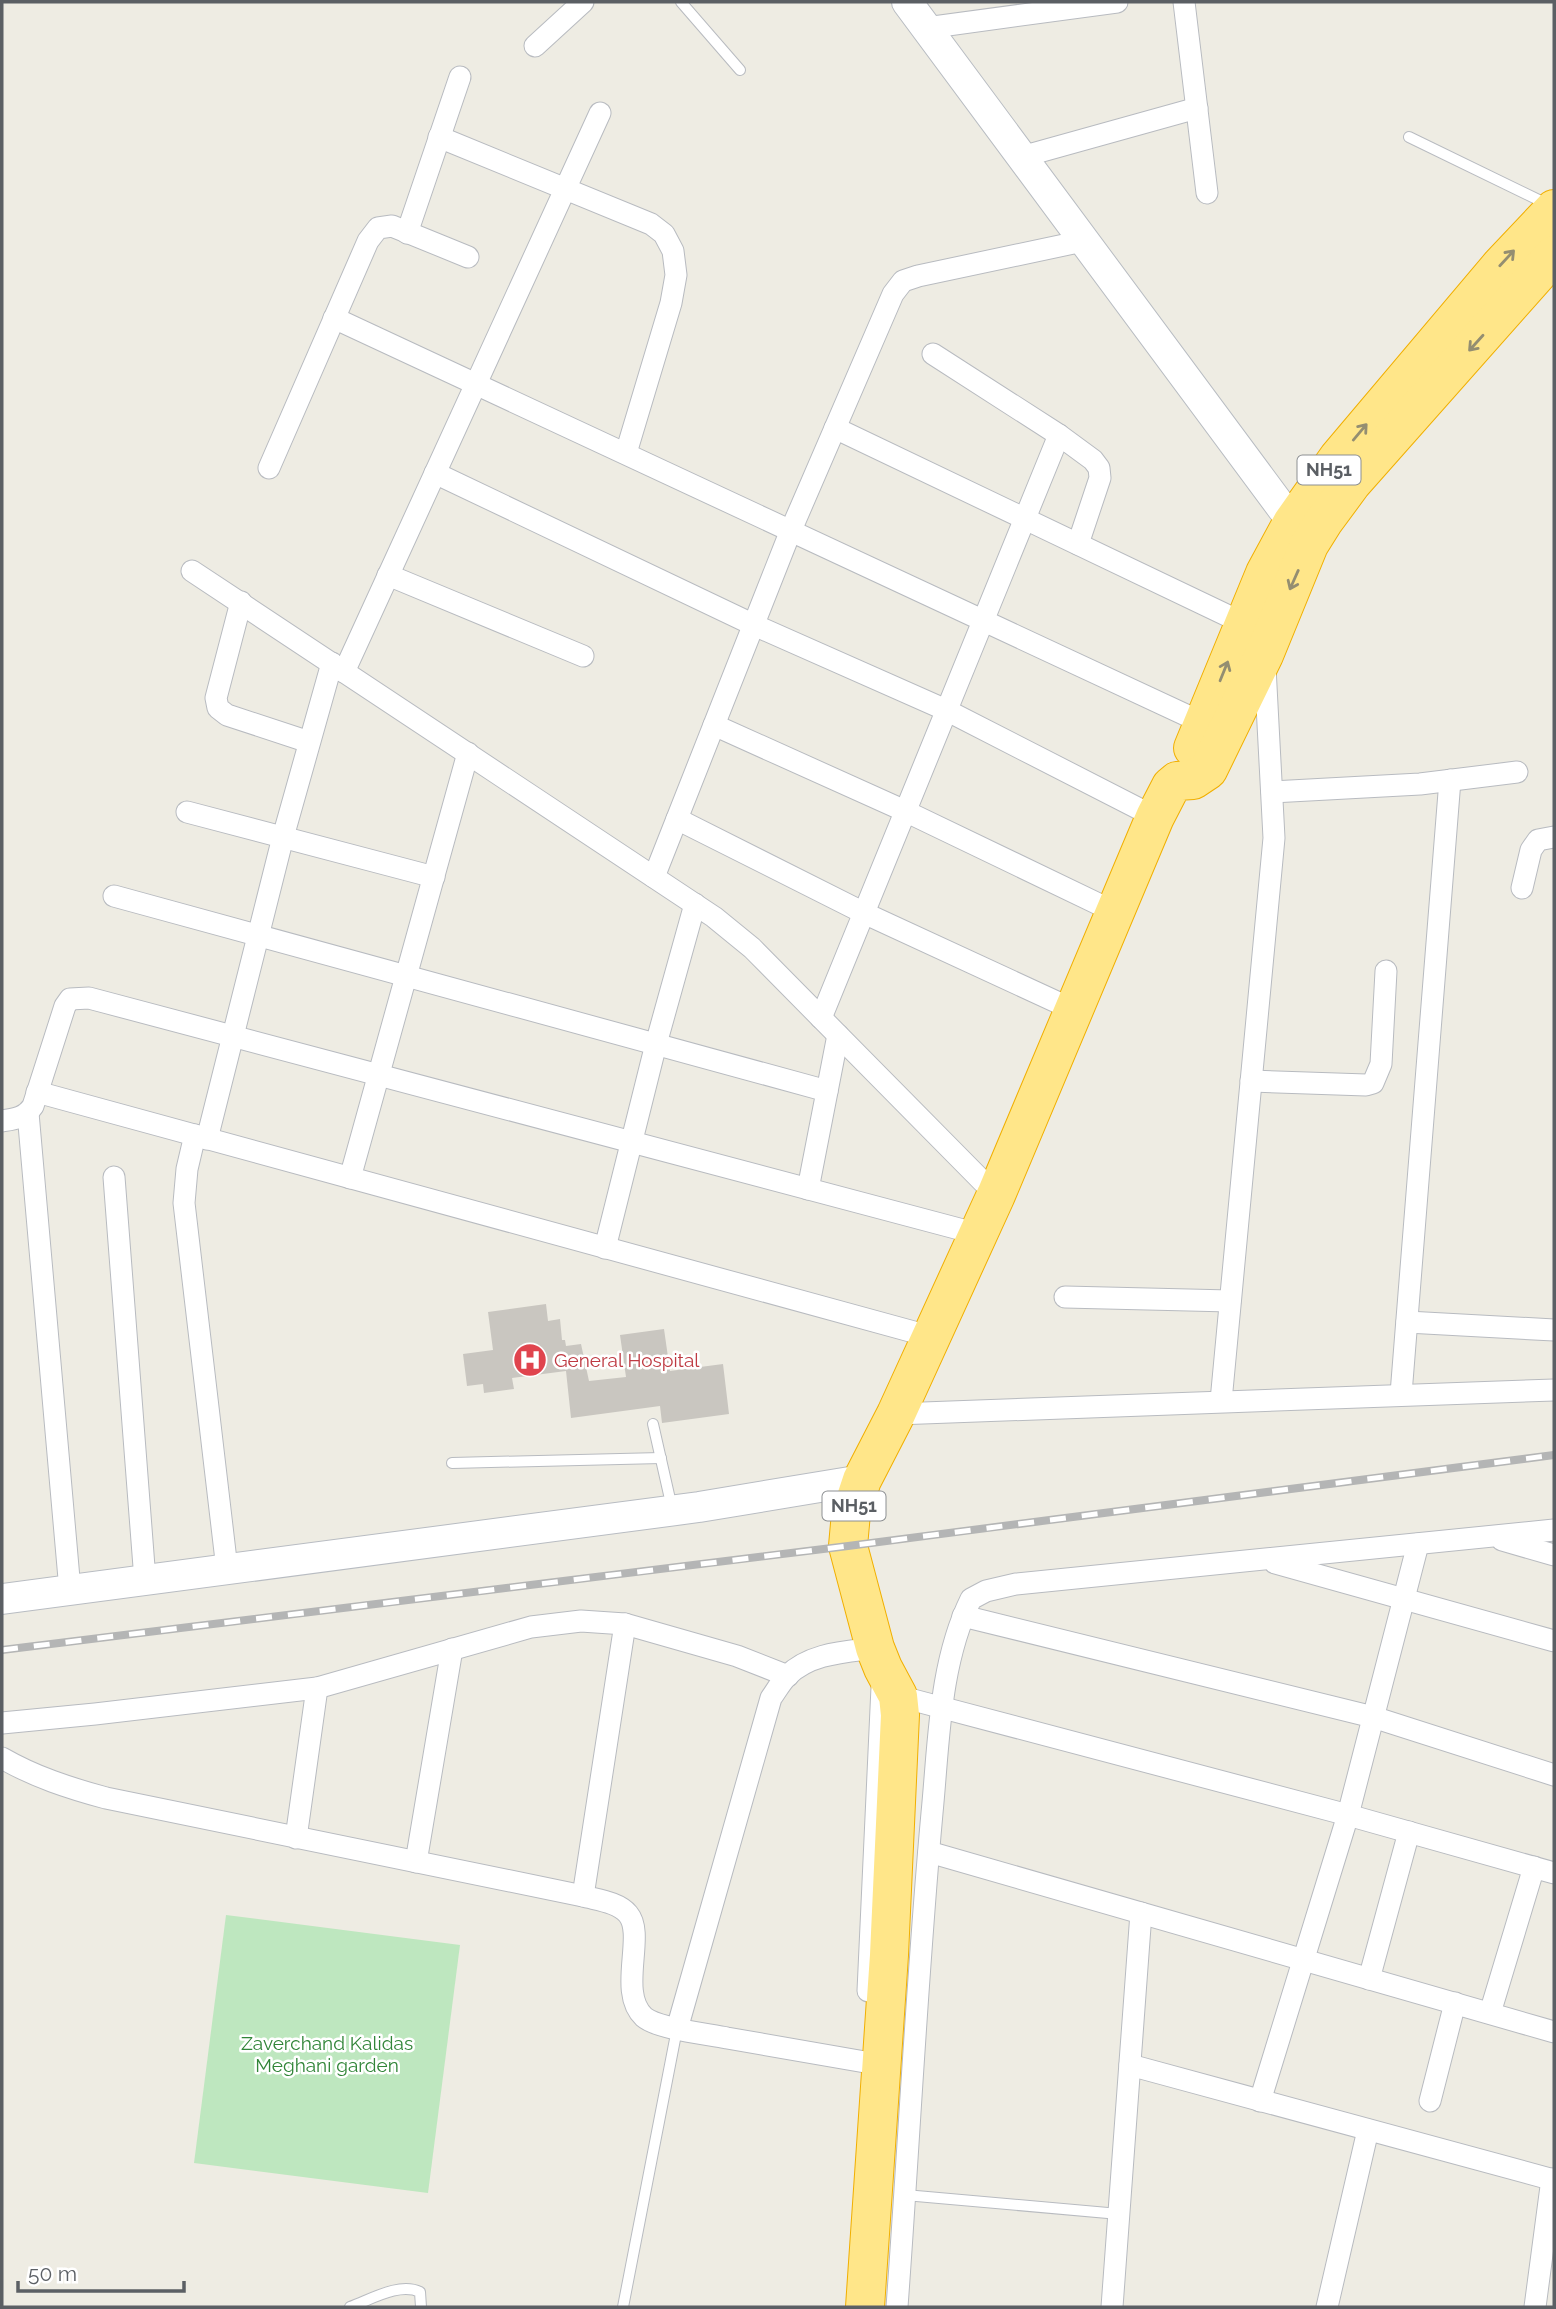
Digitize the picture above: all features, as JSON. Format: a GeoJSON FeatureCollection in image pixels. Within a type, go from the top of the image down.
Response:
{"type":"FeatureCollection","features":[{"type":"Feature","properties":{"kind":"highway","name":"NH51"},"geometry":{"type":"LineString","coordinates":[[1193,780],[1188,762],[1265,573],[1352,483],[1551,229]]}},
{"type":"Feature","properties":{"kind":"highway","name":"NH51"},"geometry":{"type":"LineString","coordinates":[[865,2307],[889,1955],[900,1714],[848,1546],[851,1513],[862,1479],[896,1414],[996,1195],[1155,817],[1171,786],[1177,781],[1193,780],[1208,769],[1264,655],[1301,534]]}},
{"type":"Feature","properties":{"kind":"main road"},"geometry":{"type":"LineString","coordinates":[[907,2],[1301,534]]}},
{"type":"Feature","properties":{"kind":"main road"},"geometry":{"type":"LineString","coordinates":[[2,1599],[672,1511],[862,1479]]}},
{"type":"Feature","properties":{"kind":"street"},"geometry":{"type":"LineString","coordinates":[[535,46],[583,2]]}},
{"type":"Feature","properties":{"kind":"street"},"geometry":{"type":"LineString","coordinates":[[926,28],[1109,2]]}},
{"type":"Feature","properties":{"kind":"street"},"geometry":{"type":"LineString","coordinates":[[1184,2],[1207,193]]}},
{"type":"Feature","properties":{"kind":"street"},"geometry":{"type":"LineString","coordinates":[[407,233],[460,77]]}},
{"type":"Feature","properties":{"kind":"street"},"geometry":{"type":"LineString","coordinates":[[1021,157],[1197,108]]}},
{"type":"Feature","properties":{"kind":"street"},"geometry":{"type":"LineString","coordinates":[[227,1569],[184,1203],[187,1169],[201,1137],[233,1037],[309,742],[338,667],[388,575],[600,113]]}},
{"type":"Feature","properties":{"kind":"street"},"geometry":{"type":"LineString","coordinates":[[439,137],[652,225],[664,234],[673,251],[676,275],[671,303],[626,453]]}},
{"type":"Feature","properties":{"kind":"street"},"geometry":{"type":"LineString","coordinates":[[268,468],[368,241],[378,228],[392,226],[468,257]]}},
{"type":"Feature","properties":{"kind":"street"},"geometry":{"type":"LineString","coordinates":[[654,877],[791,530],[892,294],[903,281],[918,276],[1083,242]]}},
{"type":"Feature","properties":{"kind":"street"},"geometry":{"type":"LineString","coordinates":[[334,318],[1203,723]]}},
{"type":"Feature","properties":{"kind":"street"},"geometry":{"type":"LineString","coordinates":[[933,355],[1059,435],[1093,460],[1099,468],[1100,478],[1079,544]]}},
{"type":"Feature","properties":{"kind":"street"},"geometry":{"type":"LineString","coordinates":[[835,428],[1243,623]]}},
{"type":"Feature","properties":{"kind":"street"},"geometry":{"type":"LineString","coordinates":[[821,1018],[983,620],[1027,520],[1059,435]]}},
{"type":"Feature","properties":{"kind":"street"},"geometry":{"type":"LineString","coordinates":[[435,473],[754,625],[946,710],[1155,817]]}},
{"type":"Feature","properties":{"kind":"street"},"geometry":{"type":"LineString","coordinates":[[192,571],[695,904],[752,948],[996,1195]]}},
{"type":"Feature","properties":{"kind":"street"},"geometry":{"type":"LineString","coordinates":[[388,575],[583,656]]}},
{"type":"Feature","properties":{"kind":"street"},"geometry":{"type":"LineString","coordinates":[[241,602],[216,698],[218,708],[227,715],[309,742]]}},
{"type":"Feature","properties":{"kind":"street"},"geometry":{"type":"LineString","coordinates":[[1221,1401],[1273,838],[1264,655]]}},
{"type":"Feature","properties":{"kind":"street"},"geometry":{"type":"LineString","coordinates":[[714,724],[905,811],[1115,912]]}},
{"type":"Feature","properties":{"kind":"street"},"geometry":{"type":"LineString","coordinates":[[350,1178],[467,753]]}},
{"type":"Feature","properties":{"kind":"street"},"geometry":{"type":"LineString","coordinates":[[1272,792],[1420,784],[1517,772]]}},
{"type":"Feature","properties":{"kind":"street"},"geometry":{"type":"LineString","coordinates":[[1401,1394],[1450,780]]}},
{"type":"Feature","properties":{"kind":"street"},"geometry":{"type":"LineString","coordinates":[[187,812],[434,877]]}},
{"type":"Feature","properties":{"kind":"street"},"geometry":{"type":"LineString","coordinates":[[677,819],[864,913],[1074,1010]]}},
{"type":"Feature","properties":{"kind":"street"},"geometry":{"type":"LineString","coordinates":[[1522,888],[1531,850],[1538,840],[1554,837]]}},
{"type":"Feature","properties":{"kind":"street"},"geometry":{"type":"LineString","coordinates":[[114,896],[827,1091]]}},
{"type":"Feature","properties":{"kind":"street"},"geometry":{"type":"LineString","coordinates":[[605,1248],[656,1044],[695,904]]}},
{"type":"Feature","properties":{"kind":"street"},"geometry":{"type":"LineString","coordinates":[[1251,1081],[1366,1086],[1373,1083],[1381,1064],[1386,971]]}},
{"type":"Feature","properties":{"kind":"street"},"geometry":{"type":"LineString","coordinates":[[70,1590],[28,1113],[70,999],[89,998],[978,1234]]}},
{"type":"Feature","properties":{"kind":"street"},"geometry":{"type":"LineString","coordinates":[[808,1189],[838,1035]]}},
{"type":"Feature","properties":{"kind":"street"},"geometry":{"type":"LineString","coordinates":[[37,1092],[932,1336]]}},
{"type":"Feature","properties":{"kind":"street"},"geometry":{"type":"LineString","coordinates":[[2,1121],[21,1118],[28,1113]]}},
{"type":"Feature","properties":{"kind":"street"},"geometry":{"type":"LineString","coordinates":[[114,1177],[145,1580]]}},
{"type":"Feature","properties":{"kind":"street"},"geometry":{"type":"LineString","coordinates":[[1065,1297],[1230,1301]]}},
{"type":"Feature","properties":{"kind":"street"},"geometry":{"type":"LineString","coordinates":[[1407,1322],[1554,1330]]}},
{"type":"Feature","properties":{"kind":"street"},"geometry":{"type":"LineString","coordinates":[[896,1414],[1554,1390]]}},
{"type":"Feature","properties":{"kind":"street"},"geometry":{"type":"LineString","coordinates":[[897,2307],[929,1852],[943,1707],[948,1671],[963,1616],[971,1599],[986,1591],[1016,1584],[1554,1530]]}},
{"type":"Feature","properties":{"kind":"street"},"geometry":{"type":"LineString","coordinates":[[1490,1537],[1554,1555]]}},
{"type":"Feature","properties":{"kind":"street"},"geometry":{"type":"LineString","coordinates":[[1261,2101],[1302,1959],[1348,1815],[1418,1544]]}},
{"type":"Feature","properties":{"kind":"street"},"geometry":{"type":"LineString","coordinates":[[1263,1559],[1554,1641]]}},
{"type":"Feature","properties":{"kind":"street"},"geometry":{"type":"LineString","coordinates":[[963,1616],[1373,1717],[1554,1774]]}},
{"type":"Feature","properties":{"kind":"street"},"geometry":{"type":"LineString","coordinates":[[2,1723],[317,1688],[531,1627],[581,1621],[625,1624],[737,1656],[788,1676]]}},
{"type":"Feature","properties":{"kind":"street"},"geometry":{"type":"LineString","coordinates":[[583,1896],[625,1624]]}},
{"type":"Feature","properties":{"kind":"street"},"geometry":{"type":"LineString","coordinates":[[416,1862],[452,1649]]}},
{"type":"Feature","properties":{"kind":"street"},"geometry":{"type":"LineString","coordinates":[[677,2029],[771,1698],[788,1676],[803,1665],[828,1654],[885,1671],[943,1707],[1544,1870],[1490,2013]]}},
{"type":"Feature","properties":{"kind":"street"},"geometry":{"type":"LineString","coordinates":[[847,2307],[865,2062],[885,1671]]}},
{"type":"Feature","properties":{"kind":"street"},"geometry":{"type":"LineString","coordinates":[[296,1838],[317,1688]]}},
{"type":"Feature","properties":{"kind":"street"},"geometry":{"type":"LineString","coordinates":[[2,1758],[24,1771],[95,1795],[583,1896],[618,1906],[629,1915],[634,1930],[631,1971],[636,2004],[644,2017],[677,2029],[865,2062]]}},
{"type":"Feature","properties":{"kind":"street"},"geometry":{"type":"LineString","coordinates":[[1369,1979],[1409,1832]]}},
{"type":"Feature","properties":{"kind":"street"},"geometry":{"type":"LineString","coordinates":[[929,1852],[1554,2032]]}},
{"type":"Feature","properties":{"kind":"street"},"geometry":{"type":"LineString","coordinates":[[1117,2306],[1119,2214],[1141,1913]]}},
{"type":"Feature","properties":{"kind":"street"},"geometry":{"type":"LineString","coordinates":[[1430,2101],[1455,2003]]}},
{"type":"Feature","properties":{"kind":"street"},"geometry":{"type":"LineString","coordinates":[[1130,2065],[1553,2179],[1535,2307]]}},
{"type":"Feature","properties":{"kind":"street"},"geometry":{"type":"LineString","coordinates":[[1327,2307],[1368,2130]]}},
{"type":"Feature","properties":{"kind":"lane"},"geometry":{"type":"LineString","coordinates":[[681,2],[740,70]]}},
{"type":"Feature","properties":{"kind":"lane"},"geometry":{"type":"LineString","coordinates":[[1409,137],[1551,229]]}},
{"type":"Feature","properties":{"kind":"lane"},"geometry":{"type":"LineString","coordinates":[[653,1424],[672,1511]]}},
{"type":"Feature","properties":{"kind":"lane"},"geometry":{"type":"LineString","coordinates":[[452,1463],[661,1458]]}},
{"type":"Feature","properties":{"kind":"lane"},"geometry":{"type":"LineString","coordinates":[[623,2307],[677,2029]]}},
{"type":"Feature","properties":{"kind":"lane"},"geometry":{"type":"LineString","coordinates":[[905,2195],[1119,2214]]}},
{"type":"Feature","properties":{"kind":"lane"},"geometry":{"type":"LineString","coordinates":[[350,2307],[395,2290],[411,2288],[420,2292],[421,2307]]}},
{"type":"Feature","properties":{"kind":"green space","name":"Zaverchand Kalidas Meghani garden"},"geometry":{"type":"Polygon","coordinates":[[[226,1915],[460,1945],[428,2193],[194,2163],[226,1915]]]}},
{"type":"Feature","properties":{"kind":"building"},"geometry":{"type":"Polygon","coordinates":[[[546,1304],[548,1321],[560,1319],[562,1340],[565,1340],[566,1346],[581,1344],[589,1381],[626,1377],[620,1335],[664,1329],[670,1371],[723,1364],[729,1414],[662,1423],[660,1406],[571,1418],[566,1371],[512,1378],[514,1389],[484,1393],[483,1384],[467,1386],[463,1354],[493,1350],[488,1312],[546,1304]]]}},
{"type":"Feature","properties":{"kind":"railway"},"geometry":{"type":"LineString","coordinates":[[2,1650],[848,1546],[1554,1455]]}},
{"type":"Feature","properties":{"kind":"place","name":"General Hospital"},"geometry":{"type":"Point","coordinates":[530,1360]}}]}
